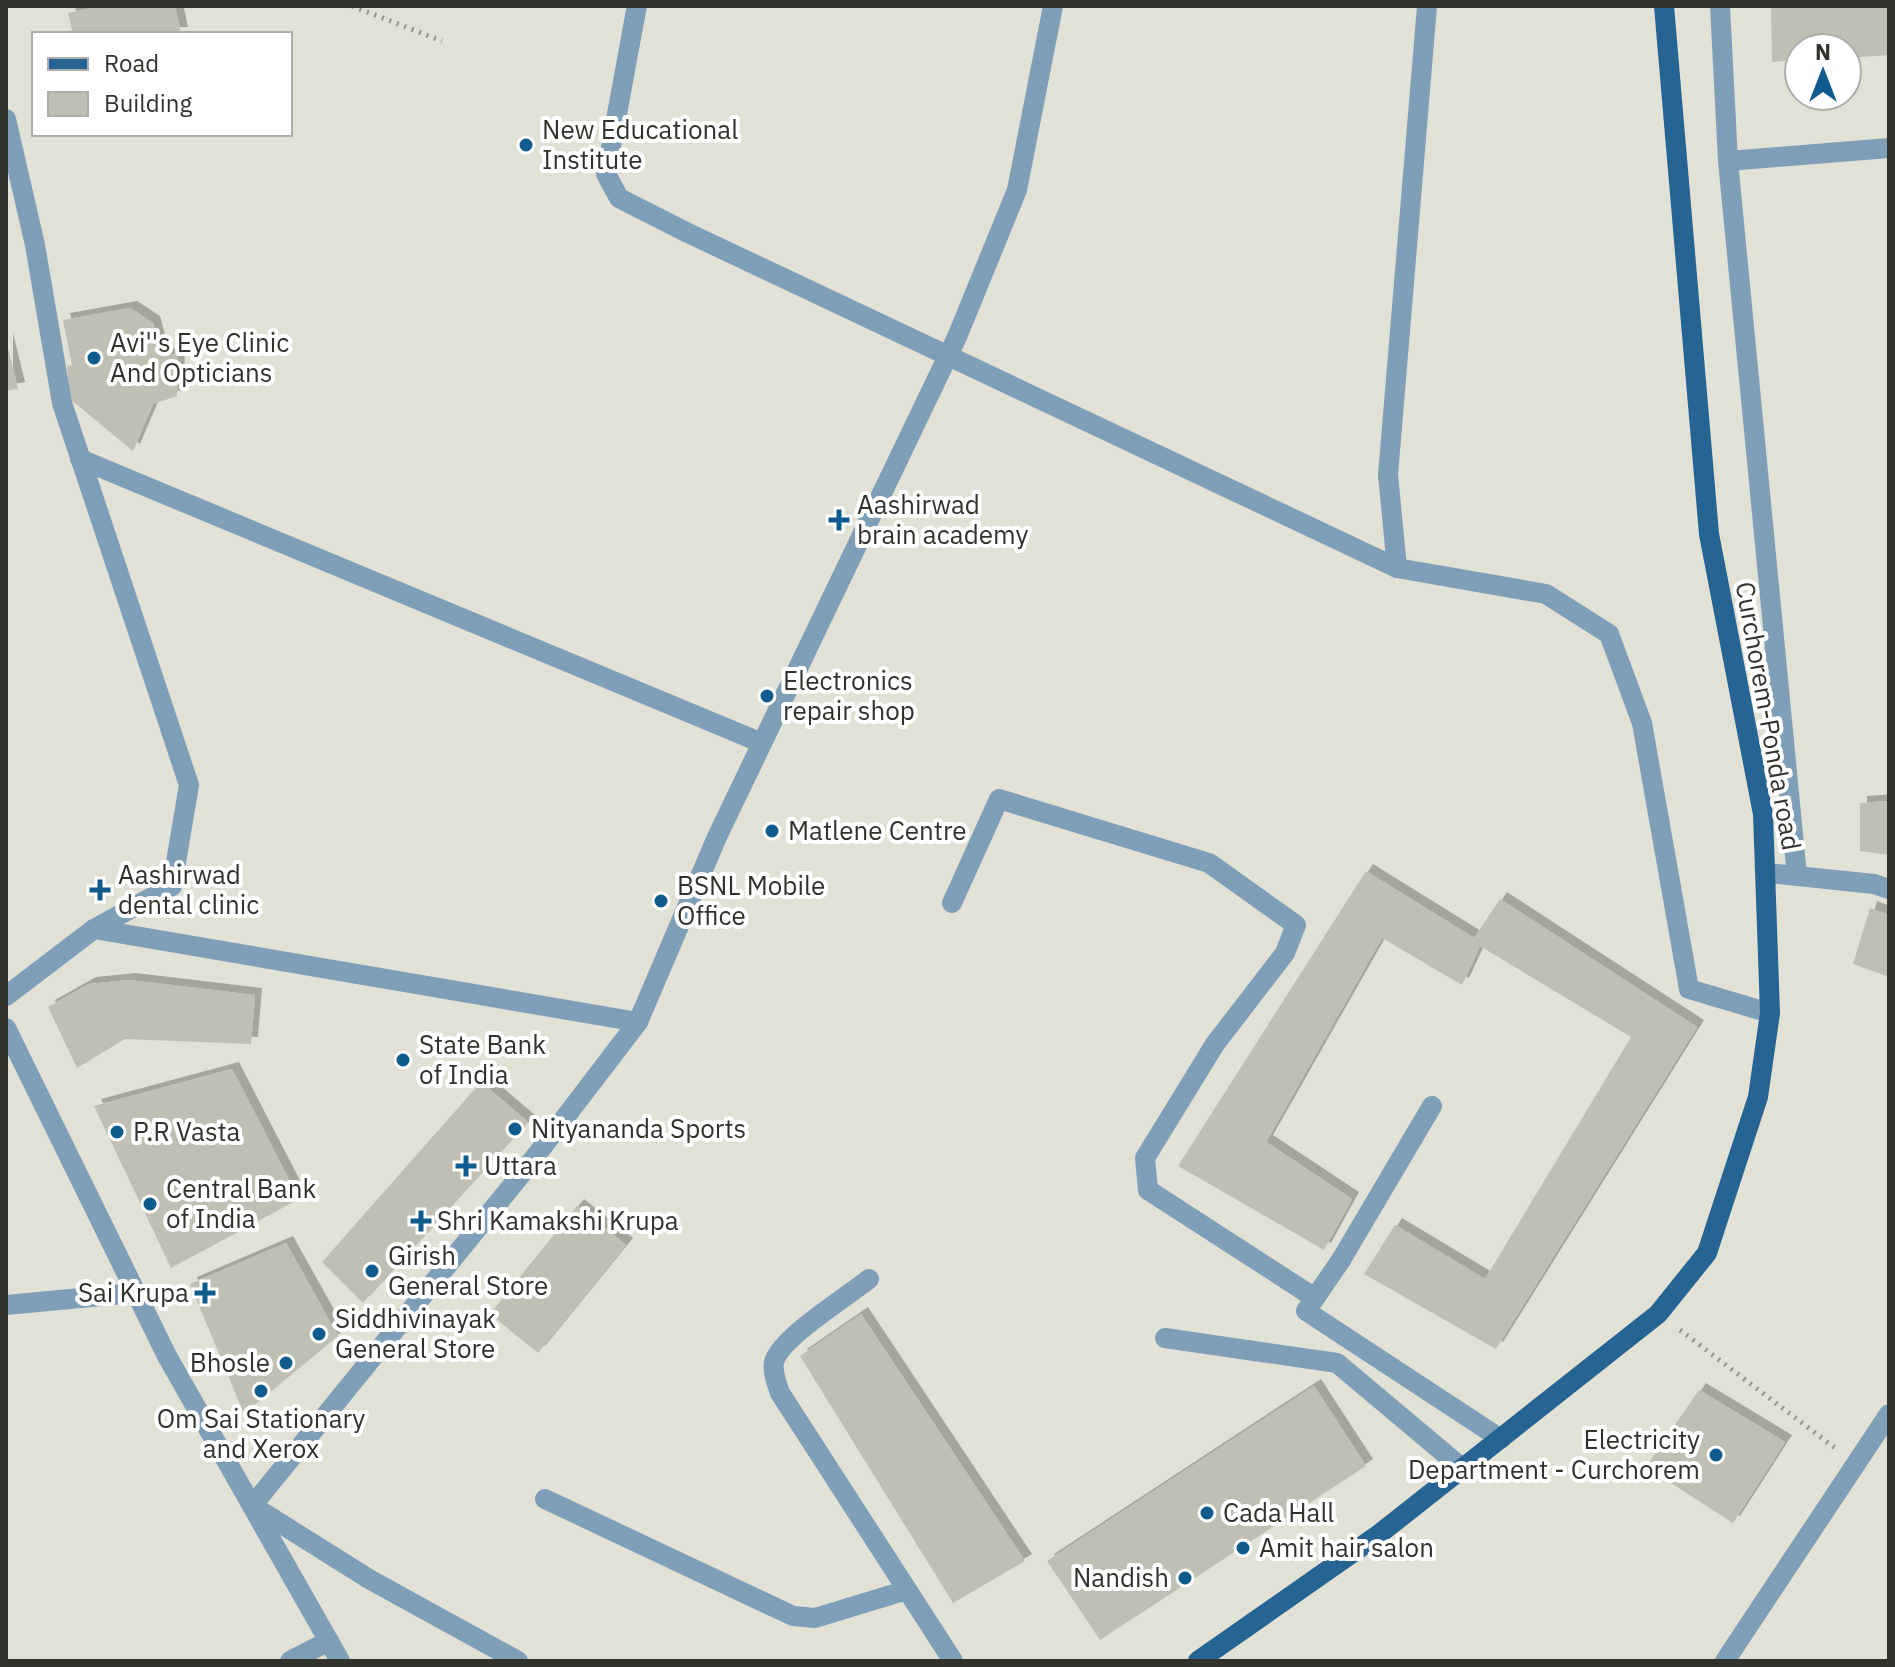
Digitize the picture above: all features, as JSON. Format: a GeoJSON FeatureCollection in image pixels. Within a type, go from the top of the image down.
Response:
{"type":"FeatureCollection","features":[{"type":"Feature","properties":{"kind":"main road","name":"Curchorem-Ponda road"},"geometry":{"type":"LineString","coordinates":[[1198,1661],[1378,1535],[1658,1314],[1707,1253],[1758,1097],[1770,1013],[1768,873],[1763,814],[1709,534],[1664,6]]}},
{"type":"Feature","properties":{"kind":"street"},"geometry":{"type":"LineString","coordinates":[[252,1506],[528,1166],[638,1022],[762,743],[947,358],[1017,190],[1053,6]]}},
{"type":"Feature","properties":{"kind":"street"},"geometry":{"type":"LineString","coordinates":[[1397,568],[1388,475],[1427,6]]}},
{"type":"Feature","properties":{"kind":"street"},"geometry":{"type":"LineString","coordinates":[[1720,6],[1728,161],[1797,876]]}},
{"type":"Feature","properties":{"kind":"street"},"geometry":{"type":"LineString","coordinates":[[636,11],[606,174],[619,198],[947,358],[1397,568],[1546,594],[1609,634],[1642,723],[1689,989],[1770,1013]]}},
{"type":"Feature","properties":{"kind":"street"},"geometry":{"type":"LineString","coordinates":[[6,119],[35,245],[62,403],[189,785],[172,886],[94,929],[6,996]]}},
{"type":"Feature","properties":{"kind":"street"},"geometry":{"type":"LineString","coordinates":[[1728,161],[1889,148]]}},
{"type":"Feature","properties":{"kind":"street"},"geometry":{"type":"LineString","coordinates":[[80,459],[762,743]]}},
{"type":"Feature","properties":{"kind":"street"},"geometry":{"type":"LineString","coordinates":[[952,903],[999,799],[1209,863],[1296,925],[1285,953],[1215,1044],[1145,1158],[1148,1190],[1315,1298]]}},
{"type":"Feature","properties":{"kind":"street"},"geometry":{"type":"LineString","coordinates":[[1768,873],[1874,884],[1889,889]]}},
{"type":"Feature","properties":{"kind":"street"},"geometry":{"type":"LineString","coordinates":[[94,929],[638,1022]]}},
{"type":"Feature","properties":{"kind":"street"},"geometry":{"type":"LineString","coordinates":[[6,1028],[134,1293],[340,1661]]}},
{"type":"Feature","properties":{"kind":"street"},"geometry":{"type":"LineString","coordinates":[[1432,1106],[1341,1260],[1306,1311],[1501,1439]]}},
{"type":"Feature","properties":{"kind":"street"},"geometry":{"type":"LineString","coordinates":[[869,1279],[783,1346],[774,1362],[775,1378],[780,1393],[953,1661]]}},
{"type":"Feature","properties":{"kind":"street"},"geometry":{"type":"LineString","coordinates":[[6,1305],[134,1293]]}},
{"type":"Feature","properties":{"kind":"street"},"geometry":{"type":"LineString","coordinates":[[1165,1338],[1337,1363],[1462,1468]]}},
{"type":"Feature","properties":{"kind":"street"},"geometry":{"type":"LineString","coordinates":[[1725,1661],[1889,1414]]}},
{"type":"Feature","properties":{"kind":"street"},"geometry":{"type":"LineString","coordinates":[[545,1499],[793,1616],[815,1618],[907,1590]]}},
{"type":"Feature","properties":{"kind":"street"},"geometry":{"type":"LineString","coordinates":[[252,1506],[369,1579],[518,1661]]}},
{"type":"Feature","properties":{"kind":"street"},"geometry":{"type":"LineString","coordinates":[[290,1661],[329,1641]]}},
{"type":"Feature","properties":{"kind":"path"},"geometry":{"type":"LineString","coordinates":[[352,6],[442,41]]}},
{"type":"Feature","properties":{"kind":"path"},"geometry":{"type":"LineString","coordinates":[[1658,1314],[1858,1465]]}},
{"type":"Feature","properties":{"kind":"building"},"geometry":{"type":"Polygon","coordinates":[[[101,6],[175,6],[181,32],[73,32],[68,13],[101,6]]]}},
{"type":"Feature","properties":{"kind":"building"},"geometry":{"type":"Polygon","coordinates":[[[1771,6],[1889,6],[1889,55],[1863,57],[1863,32],[1783,32],[1783,61],[1772,62],[1771,6]]]}},
{"type":"Feature","properties":{"kind":"building"},"geometry":{"type":"Polygon","coordinates":[[[130,308],[153,323],[162,356],[178,354],[177,396],[153,404],[133,451],[70,399],[67,366],[72,365],[63,320],[130,308]]]}},
{"type":"Feature","properties":{"kind":"building"},"geometry":{"type":"Polygon","coordinates":[[[6,340],[18,389],[6,391],[6,340]]]}},
{"type":"Feature","properties":{"kind":"building"},"geometry":{"type":"Polygon","coordinates":[[[1889,801],[1889,855],[1860,851],[1860,803],[1889,801]]]}},
{"type":"Feature","properties":{"kind":"building"},"geometry":{"type":"Polygon","coordinates":[[[1366,871],[1474,938],[1500,899],[1697,1027],[1496,1349],[1364,1274],[1395,1225],[1485,1279],[1631,1037],[1480,946],[1462,985],[1382,938],[1266,1142],[1352,1199],[1324,1250],[1178,1166],[1366,871]]]}},
{"type":"Feature","properties":{"kind":"building"},"geometry":{"type":"Polygon","coordinates":[[[1870,908],[1889,915],[1889,977],[1853,964],[1870,908]]]}},
{"type":"Feature","properties":{"kind":"building"},"geometry":{"type":"Polygon","coordinates":[[[129,980],[255,995],[251,1044],[125,1039],[77,1068],[48,1007],[89,984],[129,980]]]}},
{"type":"Feature","properties":{"kind":"building"},"geometry":{"type":"Polygon","coordinates":[[[232,1069],[299,1199],[171,1268],[94,1106],[232,1069]]]}},
{"type":"Feature","properties":{"kind":"building"},"geometry":{"type":"Polygon","coordinates":[[[481,1082],[528,1122],[363,1303],[322,1262],[481,1082]]]}},
{"type":"Feature","properties":{"kind":"building"},"geometry":{"type":"Polygon","coordinates":[[[577,1206],[626,1245],[538,1353],[490,1314],[577,1206]]]}},
{"type":"Feature","properties":{"kind":"building"},"geometry":{"type":"Polygon","coordinates":[[[286,1243],[338,1336],[244,1414],[190,1284],[286,1243]]]}},
{"type":"Feature","properties":{"kind":"building"},"geometry":{"type":"Polygon","coordinates":[[[861,1314],[1025,1561],[953,1603],[800,1356],[861,1314]]]}},
{"type":"Feature","properties":{"kind":"building","name":"Cada Hall"},"geometry":{"type":"Polygon","coordinates":[[[1314,1386],[1366,1466],[1100,1640],[1047,1561],[1314,1386]]]}},
{"type":"Feature","properties":{"kind":"building","name":"Electricity Department - Curchorem"},"geometry":{"type":"Polygon","coordinates":[[[1699,1390],[1785,1442],[1733,1523],[1646,1467],[1699,1390]]]}},
{"type":"Feature","properties":{"kind":"place","name":"New Educational Institute"},"geometry":{"type":"Point","coordinates":[526,145]}},
{"type":"Feature","properties":{"kind":"place","name":"Avi''s Eye Clinic And Opticians"},"geometry":{"type":"Point","coordinates":[94,358]}},
{"type":"Feature","properties":{"kind":"place","name":"Aashirwad brain academy"},"geometry":{"type":"Point","coordinates":[839,520]}},
{"type":"Feature","properties":{"kind":"place","name":"Electronics repair shop"},"geometry":{"type":"Point","coordinates":[767,696]}},
{"type":"Feature","properties":{"kind":"place","name":"Matlene Centre"},"geometry":{"type":"Point","coordinates":[772,831]}},
{"type":"Feature","properties":{"kind":"place","name":"Aashirwad dental clinic"},"geometry":{"type":"Point","coordinates":[100,890]}},
{"type":"Feature","properties":{"kind":"place","name":"BSNL Mobile Office"},"geometry":{"type":"Point","coordinates":[661,901]}},
{"type":"Feature","properties":{"kind":"place","name":"State Bank of India"},"geometry":{"type":"Point","coordinates":[403,1060]}},
{"type":"Feature","properties":{"kind":"place","name":"Nityananda Sports"},"geometry":{"type":"Point","coordinates":[515,1129]}},
{"type":"Feature","properties":{"kind":"place","name":"P.R Vasta"},"geometry":{"type":"Point","coordinates":[117,1132]}},
{"type":"Feature","properties":{"kind":"place","name":"Uttara"},"geometry":{"type":"Point","coordinates":[466,1166]}},
{"type":"Feature","properties":{"kind":"place","name":"Central Bank of India"},"geometry":{"type":"Point","coordinates":[150,1204]}},
{"type":"Feature","properties":{"kind":"place","name":"Shri Kamakshi Krupa"},"geometry":{"type":"Point","coordinates":[421,1221]}},
{"type":"Feature","properties":{"kind":"place","name":"Girish General Store"},"geometry":{"type":"Point","coordinates":[372,1271]}},
{"type":"Feature","properties":{"kind":"place","name":"Sai Krupa"},"geometry":{"type":"Point","coordinates":[205,1293]}},
{"type":"Feature","properties":{"kind":"place","name":"Siddhivinayak General Store"},"geometry":{"type":"Point","coordinates":[319,1334]}},
{"type":"Feature","properties":{"kind":"place","name":"Bhosle"},"geometry":{"type":"Point","coordinates":[286,1363]}},
{"type":"Feature","properties":{"kind":"place","name":"Om Sai Stationary and Xerox"},"geometry":{"type":"Point","coordinates":[261,1391]}},
{"type":"Feature","properties":{"kind":"place","name":"Electricity Department - Curchorem"},"geometry":{"type":"Point","coordinates":[1716,1455]}},
{"type":"Feature","properties":{"kind":"place","name":"Cada Hall"},"geometry":{"type":"Point","coordinates":[1207,1513]}},
{"type":"Feature","properties":{"kind":"place","name":"Amit hair salon"},"geometry":{"type":"Point","coordinates":[1243,1548]}},
{"type":"Feature","properties":{"kind":"place","name":"Nandish"},"geometry":{"type":"Point","coordinates":[1185,1578]}}]}
